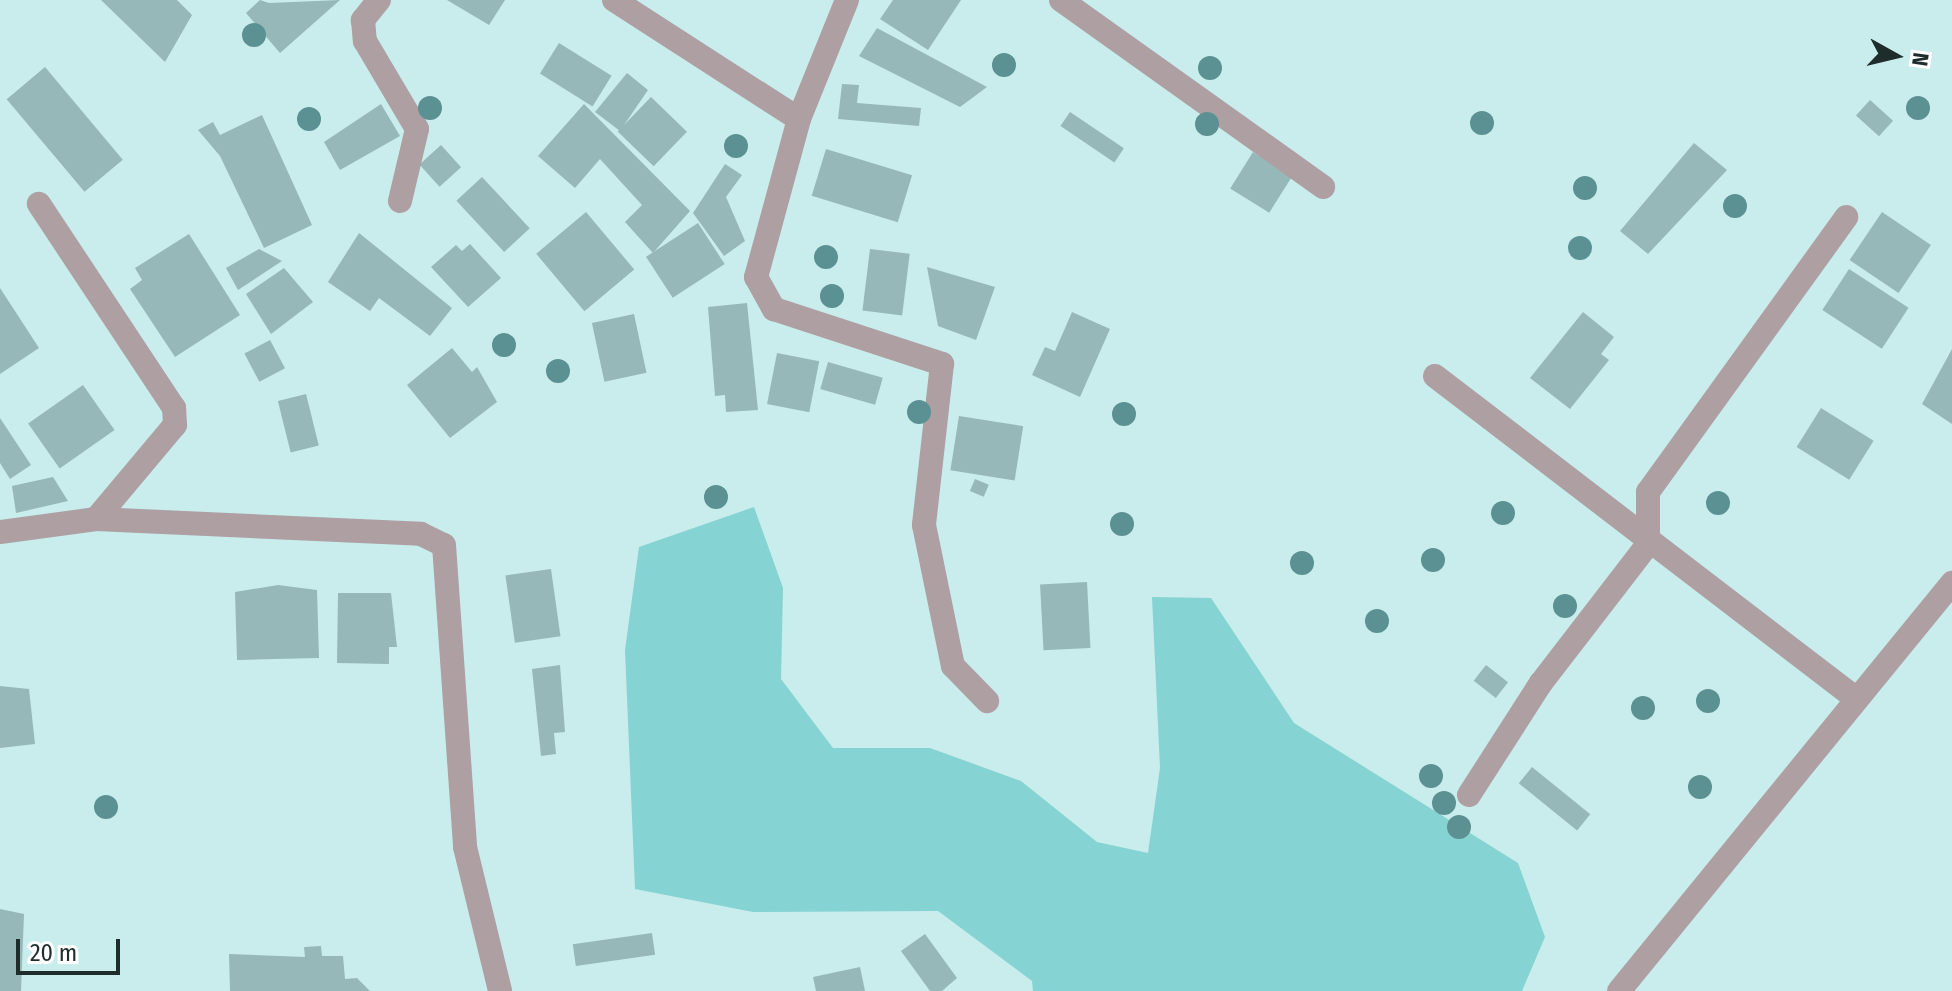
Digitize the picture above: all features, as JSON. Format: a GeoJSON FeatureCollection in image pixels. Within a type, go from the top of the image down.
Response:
{"type":"FeatureCollection","features":[{"type":"Feature","properties":{"kind":"street"},"geometry":{"type":"LineString","coordinates":[[379,0],[363,20],[365,41],[417,129],[400,201]]}},
{"type":"Feature","properties":{"kind":"street"},"geometry":{"type":"LineString","coordinates":[[614,0],[799,119]]}},
{"type":"Feature","properties":{"kind":"street"},"geometry":{"type":"LineString","coordinates":[[847,0],[799,119],[756,277],[774,309],[942,364],[925,533],[953,666],[987,701]]}},
{"type":"Feature","properties":{"kind":"street"},"geometry":{"type":"LineString","coordinates":[[1061,0],[1323,187]]}},
{"type":"Feature","properties":{"kind":"street"},"geometry":{"type":"LineString","coordinates":[[39,204],[174,408],[168,440],[96,519]]}},
{"type":"Feature","properties":{"kind":"street"},"geometry":{"type":"LineString","coordinates":[[1469,795],[1541,683],[1648,544],[1648,492],[1846,217]]}},
{"type":"Feature","properties":{"kind":"street"},"geometry":{"type":"LineString","coordinates":[[1435,376],[1648,544],[1854,697]]}},
{"type":"Feature","properties":{"kind":"street"},"geometry":{"type":"LineString","coordinates":[[0,532],[96,519],[421,534],[444,545],[465,847],[500,991]]}},
{"type":"Feature","properties":{"kind":"street"},"geometry":{"type":"LineString","coordinates":[[1619,991],[1854,697],[1952,583]]}},
{"type":"Feature","properties":{"kind":"shaded area"},"geometry":{"type":"Polygon","coordinates":[[[754,507],[783,588],[781,679],[833,748],[930,748],[1021,781],[1097,842],[1148,853],[1160,768],[1152,597],[1211,598],[1294,723],[1518,863],[1545,937],[1522,991],[1033,991],[1032,981],[938,911],[753,912],[635,889],[625,650],[639,547],[754,507]]]}},
{"type":"Feature","properties":{"kind":"building"},"geometry":{"type":"Polygon","coordinates":[[[101,0],[177,0],[192,15],[165,62],[101,0]]]}},
{"type":"Feature","properties":{"kind":"building"},"geometry":{"type":"Polygon","coordinates":[[[260,0],[269,3],[340,0],[280,53],[246,13],[260,0]]]}},
{"type":"Feature","properties":{"kind":"building"},"geometry":{"type":"Polygon","coordinates":[[[447,0],[505,0],[489,25],[447,0]]]}},
{"type":"Feature","properties":{"kind":"building"},"geometry":{"type":"Polygon","coordinates":[[[893,0],[961,0],[928,50],[880,19],[893,0]]]}},
{"type":"Feature","properties":{"kind":"building"},"geometry":{"type":"Polygon","coordinates":[[[877,28],[987,87],[960,107],[859,56],[877,28]]]}},
{"type":"Feature","properties":{"kind":"building"},"geometry":{"type":"Polygon","coordinates":[[[559,43],[612,76],[593,106],[540,74],[559,43]]]}},
{"type":"Feature","properties":{"kind":"building"},"geometry":{"type":"Polygon","coordinates":[[[45,67],[123,160],[84,192],[7,99],[45,67]]]}},
{"type":"Feature","properties":{"kind":"building"},"geometry":{"type":"Polygon","coordinates":[[[627,73],[648,90],[620,131],[595,112],[627,73]]]}},
{"type":"Feature","properties":{"kind":"building"},"geometry":{"type":"Polygon","coordinates":[[[842,84],[859,85],[857,103],[921,108],[919,126],[838,119],[842,84]]]}},
{"type":"Feature","properties":{"kind":"building"},"geometry":{"type":"Polygon","coordinates":[[[651,97],[687,132],[654,166],[618,132],[651,97]]]}},
{"type":"Feature","properties":{"kind":"building"},"geometry":{"type":"Polygon","coordinates":[[[1870,100],[1893,121],[1879,136],[1856,116],[1870,100]]]}},
{"type":"Feature","properties":{"kind":"building"},"geometry":{"type":"Polygon","coordinates":[[[381,104],[400,136],[340,170],[324,142],[381,104]]]}},
{"type":"Feature","properties":{"kind":"building"},"geometry":{"type":"Polygon","coordinates":[[[584,104],[690,211],[653,253],[625,222],[642,205],[600,159],[575,188],[538,156],[584,104]]]}},
{"type":"Feature","properties":{"kind":"building"},"geometry":{"type":"Polygon","coordinates":[[[1070,112],[1124,148],[1114,162],[1060,126],[1070,112]]]}},
{"type":"Feature","properties":{"kind":"building"},"geometry":{"type":"Polygon","coordinates":[[[262,115],[312,225],[264,248],[220,156],[198,130],[213,122],[220,135],[262,115]]]}},
{"type":"Feature","properties":{"kind":"building"},"geometry":{"type":"Polygon","coordinates":[[[1694,143],[1727,170],[1648,254],[1620,231],[1694,143]]]}},
{"type":"Feature","properties":{"kind":"building"},"geometry":{"type":"Polygon","coordinates":[[[441,145],[461,167],[440,187],[419,164],[441,145]]]}},
{"type":"Feature","properties":{"kind":"building"},"geometry":{"type":"Polygon","coordinates":[[[826,149],[912,175],[898,222],[812,196],[826,149]]]}},
{"type":"Feature","properties":{"kind":"building"},"geometry":{"type":"Polygon","coordinates":[[[1253,152],[1292,176],[1269,213],[1230,188],[1253,152]]]}},
{"type":"Feature","properties":{"kind":"building"},"geometry":{"type":"Polygon","coordinates":[[[725,164],[742,175],[726,197],[745,241],[724,256],[693,213],[725,164]]]}},
{"type":"Feature","properties":{"kind":"building"},"geometry":{"type":"Polygon","coordinates":[[[482,177],[530,228],[504,252],[456,201],[482,177]]]}},
{"type":"Feature","properties":{"kind":"building"},"geometry":{"type":"Polygon","coordinates":[[[586,212],[634,269],[584,311],[536,254],[586,212]]]}},
{"type":"Feature","properties":{"kind":"building"},"geometry":{"type":"Polygon","coordinates":[[[1882,212],[1931,245],[1898,293],[1850,260],[1882,212]]]}},
{"type":"Feature","properties":{"kind":"building"},"geometry":{"type":"Polygon","coordinates":[[[698,223],[725,264],[673,298],[646,257],[698,223]]]}},
{"type":"Feature","properties":{"kind":"building"},"geometry":{"type":"Polygon","coordinates":[[[359,233],[452,308],[430,336],[379,298],[370,311],[328,282],[359,233]]]}},
{"type":"Feature","properties":{"kind":"building"},"geometry":{"type":"Polygon","coordinates":[[[189,234],[240,315],[175,357],[130,289],[142,280],[135,268],[189,234]]]}},
{"type":"Feature","properties":{"kind":"building"},"geometry":{"type":"Polygon","coordinates":[[[470,244],[501,278],[468,307],[431,267],[456,245],[462,251],[470,244]]]}},
{"type":"Feature","properties":{"kind":"building"},"geometry":{"type":"Polygon","coordinates":[[[259,249],[282,261],[238,290],[226,268],[259,249]]]}},
{"type":"Feature","properties":{"kind":"building"},"geometry":{"type":"Polygon","coordinates":[[[870,249],[910,254],[902,315],[862,311],[870,249]]]}},
{"type":"Feature","properties":{"kind":"building"},"geometry":{"type":"Polygon","coordinates":[[[927,267],[995,287],[976,340],[938,326],[927,267]]]}},
{"type":"Feature","properties":{"kind":"building"},"geometry":{"type":"Polygon","coordinates":[[[284,268],[313,302],[271,334],[246,294],[284,268]]]}},
{"type":"Feature","properties":{"kind":"building"},"geometry":{"type":"Polygon","coordinates":[[[1849,269],[1909,308],[1882,349],[1822,310],[1849,269]]]}},
{"type":"Feature","properties":{"kind":"building"},"geometry":{"type":"Polygon","coordinates":[[[0,288],[39,348],[0,374],[0,288]]]}},
{"type":"Feature","properties":{"kind":"building"},"geometry":{"type":"Polygon","coordinates":[[[747,303],[758,410],[726,412],[725,395],[715,396],[708,307],[747,303]]]}},
{"type":"Feature","properties":{"kind":"building"},"geometry":{"type":"Polygon","coordinates":[[[1072,312],[1110,329],[1080,397],[1032,375],[1045,347],[1055,351],[1072,312]]]}},
{"type":"Feature","properties":{"kind":"building"},"geometry":{"type":"Polygon","coordinates":[[[1583,312],[1614,337],[1601,354],[1609,360],[1570,409],[1530,378],[1583,312]]]}},
{"type":"Feature","properties":{"kind":"building"},"geometry":{"type":"Polygon","coordinates":[[[634,314],[646,373],[604,382],[592,323],[634,314]]]}},
{"type":"Feature","properties":{"kind":"building"},"geometry":{"type":"Polygon","coordinates":[[[270,340],[285,368],[259,382],[244,354],[270,340]]]}},
{"type":"Feature","properties":{"kind":"building"},"geometry":{"type":"Polygon","coordinates":[[[452,348],[472,372],[477,367],[497,402],[450,438],[407,385],[452,348]]]}},
{"type":"Feature","properties":{"kind":"building"},"geometry":{"type":"Polygon","coordinates":[[[1952,349],[1952,424],[1922,404],[1952,349]]]}},
{"type":"Feature","properties":{"kind":"building"},"geometry":{"type":"Polygon","coordinates":[[[777,353],[819,361],[809,412],[767,404],[777,353]]]}},
{"type":"Feature","properties":{"kind":"building"},"geometry":{"type":"Polygon","coordinates":[[[828,362],[883,378],[875,405],[820,389],[828,362]]]}},
{"type":"Feature","properties":{"kind":"building"},"geometry":{"type":"Polygon","coordinates":[[[83,385],[115,430],[60,468],[28,423],[83,385]]]}},
{"type":"Feature","properties":{"kind":"building"},"geometry":{"type":"Polygon","coordinates":[[[306,394],[319,445],[291,452],[278,401],[306,394]]]}},
{"type":"Feature","properties":{"kind":"building"},"geometry":{"type":"Polygon","coordinates":[[[1821,408],[1874,441],[1849,480],[1797,447],[1821,408]]]}},
{"type":"Feature","properties":{"kind":"building"},"geometry":{"type":"Polygon","coordinates":[[[959,416],[1023,426],[1015,480],[950,470],[959,416]]]}},
{"type":"Feature","properties":{"kind":"building"},"geometry":{"type":"Polygon","coordinates":[[[0,418],[31,465],[10,479],[0,463],[0,418]]]}},
{"type":"Feature","properties":{"kind":"building"},"geometry":{"type":"Polygon","coordinates":[[[53,477],[68,501],[16,513],[12,486],[53,477]]]}},
{"type":"Feature","properties":{"kind":"building"},"geometry":{"type":"Polygon","coordinates":[[[975,479],[989,485],[984,497],[970,491],[975,479]]]}},
{"type":"Feature","properties":{"kind":"building"},"geometry":{"type":"Polygon","coordinates":[[[551,569],[560,636],[515,643],[505,575],[551,569]]]}},
{"type":"Feature","properties":{"kind":"building"},"geometry":{"type":"Polygon","coordinates":[[[1087,582],[1090,648],[1044,650],[1040,584],[1087,582]]]}},
{"type":"Feature","properties":{"kind":"building"},"geometry":{"type":"Polygon","coordinates":[[[278,585],[317,590],[319,658],[237,660],[235,592],[278,585]]]}},
{"type":"Feature","properties":{"kind":"building"},"geometry":{"type":"Polygon","coordinates":[[[338,593],[391,593],[397,647],[389,647],[389,664],[337,663],[338,593]]]}},
{"type":"Feature","properties":{"kind":"building"},"geometry":{"type":"Polygon","coordinates":[[[560,665],[565,732],[554,733],[556,754],[541,756],[532,669],[560,665]]]}},
{"type":"Feature","properties":{"kind":"building"},"geometry":{"type":"Polygon","coordinates":[[[1486,665],[1508,682],[1496,698],[1474,681],[1486,665]]]}},
{"type":"Feature","properties":{"kind":"building"},"geometry":{"type":"Polygon","coordinates":[[[0,686],[29,689],[35,744],[0,748],[0,686]]]}},
{"type":"Feature","properties":{"kind":"building"},"geometry":{"type":"Polygon","coordinates":[[[1532,767],[1590,814],[1577,831],[1519,783],[1532,767]]]}},
{"type":"Feature","properties":{"kind":"building"},"geometry":{"type":"Polygon","coordinates":[[[0,909],[24,914],[21,991],[0,991],[0,909]]]}},
{"type":"Feature","properties":{"kind":"building"},"geometry":{"type":"Polygon","coordinates":[[[652,933],[655,955],[576,966],[573,944],[652,933]]]}},
{"type":"Feature","properties":{"kind":"building"},"geometry":{"type":"Polygon","coordinates":[[[925,934],[957,978],[942,991],[930,991],[901,951],[925,934]]]}},
{"type":"Feature","properties":{"kind":"building"},"geometry":{"type":"Polygon","coordinates":[[[321,946],[322,956],[343,956],[345,979],[357,978],[370,991],[230,991],[229,954],[305,957],[304,947],[321,946]]]}},
{"type":"Feature","properties":{"kind":"building"},"geometry":{"type":"Polygon","coordinates":[[[860,967],[865,991],[816,991],[813,977],[860,967]]]}}]}
